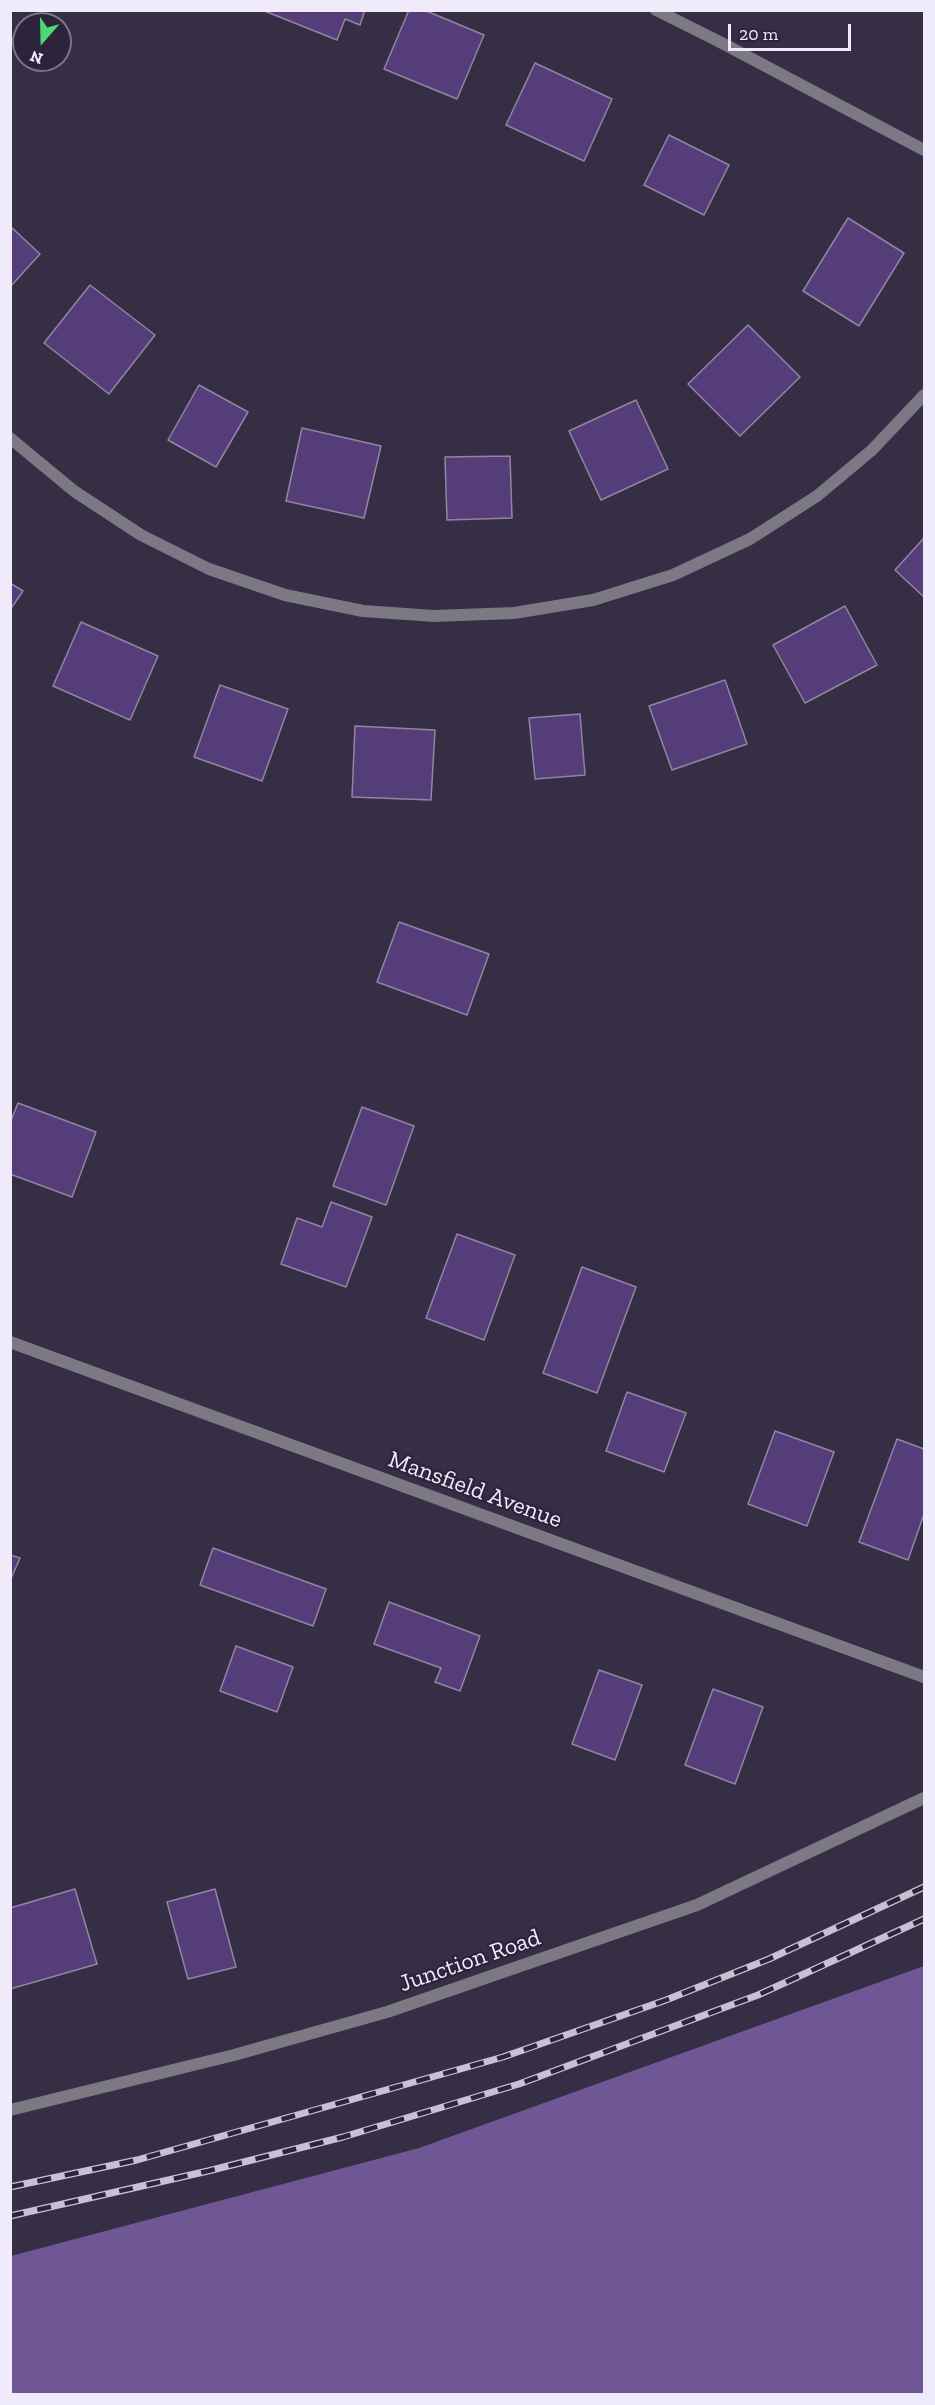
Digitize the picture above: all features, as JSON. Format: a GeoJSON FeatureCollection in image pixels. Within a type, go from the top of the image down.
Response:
{"type":"FeatureCollection","features":[{"type":"Feature","properties":{"kind":"street"},"geometry":{"type":"LineString","coordinates":[[656,10],[924,150]]}},
{"type":"Feature","properties":{"kind":"street"},"geometry":{"type":"LineString","coordinates":[[10,438],[93,504],[141,535],[209,569],[285,595],[363,611],[434,616],[514,613],[593,600],[673,575],[750,539],[817,496],[872,450],[924,395]]}},
{"type":"Feature","properties":{"kind":"street","name":"Mansfield Avenue"},"geometry":{"type":"LineString","coordinates":[[10,1342],[924,1677]]}},
{"type":"Feature","properties":{"kind":"street","name":"Junction Road"},"geometry":{"type":"LineString","coordinates":[[10,2110],[234,2055],[398,2008],[697,1905],[924,1798]]}},
{"type":"Feature","properties":{"kind":"shaded area"},"geometry":{"type":"Polygon","coordinates":[[[924,1966],[924,2394],[11,2394],[11,2256],[419,2148],[924,1966]]]}},
{"type":"Feature","properties":{"kind":"building"},"geometry":{"type":"Polygon","coordinates":[[[262,10],[365,10],[360,25],[345,19],[337,40],[262,10]]]}},
{"type":"Feature","properties":{"kind":"building"},"geometry":{"type":"Polygon","coordinates":[[[409,10],[424,10],[484,35],[457,99],[384,69],[409,10]]]}},
{"type":"Feature","properties":{"kind":"building"},"geometry":{"type":"Polygon","coordinates":[[[535,63],[612,99],[584,161],[506,125],[535,63]]]}},
{"type":"Feature","properties":{"kind":"building"},"geometry":{"type":"Polygon","coordinates":[[[669,135],[729,165],[704,215],[644,185],[669,135]]]}},
{"type":"Feature","properties":{"kind":"building"},"geometry":{"type":"Polygon","coordinates":[[[848,218],[904,253],[859,326],[803,291],[848,218]]]}},
{"type":"Feature","properties":{"kind":"building"},"geometry":{"type":"Polygon","coordinates":[[[10,226],[40,254],[10,287],[10,226]]]}},
{"type":"Feature","properties":{"kind":"building"},"geometry":{"type":"Polygon","coordinates":[[[90,285],[155,335],[109,394],[44,343],[90,285]]]}},
{"type":"Feature","properties":{"kind":"building"},"geometry":{"type":"Polygon","coordinates":[[[748,325],[800,377],[740,436],[688,384],[748,325]]]}},
{"type":"Feature","properties":{"kind":"building"},"geometry":{"type":"Polygon","coordinates":[[[199,385],[248,412],[216,467],[168,440],[199,385]]]}},
{"type":"Feature","properties":{"kind":"building"},"geometry":{"type":"Polygon","coordinates":[[[636,400],[668,469],[601,500],[569,431],[636,400]]]}},
{"type":"Feature","properties":{"kind":"building"},"geometry":{"type":"Polygon","coordinates":[[[302,428],[381,446],[364,518],[286,501],[302,428]]]}},
{"type":"Feature","properties":{"kind":"building"},"geometry":{"type":"Polygon","coordinates":[[[510,456],[512,518],[447,520],[445,457],[510,456]]]}},
{"type":"Feature","properties":{"kind":"building"},"geometry":{"type":"Polygon","coordinates":[[[924,538],[924,597],[895,570],[924,538]]]}},
{"type":"Feature","properties":{"kind":"building"},"geometry":{"type":"Polygon","coordinates":[[[10,583],[23,591],[10,610],[10,583]]]}},
{"type":"Feature","properties":{"kind":"building"},"geometry":{"type":"Polygon","coordinates":[[[845,606],[877,665],[805,703],[773,645],[845,606]]]}},
{"type":"Feature","properties":{"kind":"building"},"geometry":{"type":"Polygon","coordinates":[[[81,622],[158,656],[130,720],[53,686],[81,622]]]}},
{"type":"Feature","properties":{"kind":"building"},"geometry":{"type":"Polygon","coordinates":[[[725,680],[747,744],[672,770],[649,706],[725,680]]]}},
{"type":"Feature","properties":{"kind":"building"},"geometry":{"type":"Polygon","coordinates":[[[220,685],[288,709],[262,781],[194,757],[220,685]]]}},
{"type":"Feature","properties":{"kind":"building"},"geometry":{"type":"Polygon","coordinates":[[[580,714],[585,775],[535,779],[529,718],[580,714]]]}},
{"type":"Feature","properties":{"kind":"building"},"geometry":{"type":"Polygon","coordinates":[[[355,726],[435,730],[431,800],[352,797],[355,726]]]}},
{"type":"Feature","properties":{"kind":"building"},"geometry":{"type":"Polygon","coordinates":[[[399,922],[489,954],[467,1015],[377,982],[399,922]]]}},
{"type":"Feature","properties":{"kind":"building"},"geometry":{"type":"Polygon","coordinates":[[[18,1103],[96,1132],[72,1197],[10,1174],[10,1123],[18,1103]]]}},
{"type":"Feature","properties":{"kind":"building"},"geometry":{"type":"Polygon","coordinates":[[[362,1107],[414,1126],[386,1205],[333,1186],[362,1107]]]}},
{"type":"Feature","properties":{"kind":"building"},"geometry":{"type":"Polygon","coordinates":[[[331,1202],[372,1217],[346,1287],[281,1264],[297,1218],[322,1227],[331,1202]]]}},
{"type":"Feature","properties":{"kind":"building"},"geometry":{"type":"Polygon","coordinates":[[[457,1234],[515,1255],[484,1340],[426,1318],[457,1234]]]}},
{"type":"Feature","properties":{"kind":"building"},"geometry":{"type":"Polygon","coordinates":[[[582,1267],[636,1287],[597,1393],[543,1373],[582,1267]]]}},
{"type":"Feature","properties":{"kind":"building"},"geometry":{"type":"Polygon","coordinates":[[[627,1392],[686,1413],[664,1472],[606,1451],[627,1392]]]}},
{"type":"Feature","properties":{"kind":"building"},"geometry":{"type":"Polygon","coordinates":[[[775,1431],[834,1452],[807,1526],[748,1504],[775,1431]]]}},
{"type":"Feature","properties":{"kind":"building"},"geometry":{"type":"Polygon","coordinates":[[[897,1439],[924,1449],[924,1514],[908,1560],[859,1542],[897,1439]]]}},
{"type":"Feature","properties":{"kind":"building"},"geometry":{"type":"Polygon","coordinates":[[[213,1548],[326,1589],[313,1626],[200,1585],[213,1548]]]}},
{"type":"Feature","properties":{"kind":"building"},"geometry":{"type":"Polygon","coordinates":[[[10,1555],[20,1558],[10,1581],[10,1555]]]}},
{"type":"Feature","properties":{"kind":"building"},"geometry":{"type":"Polygon","coordinates":[[[389,1602],[480,1636],[460,1691],[435,1682],[441,1668],[374,1644],[389,1602]]]}},
{"type":"Feature","properties":{"kind":"building"},"geometry":{"type":"Polygon","coordinates":[[[236,1646],[293,1667],[277,1712],[220,1691],[236,1646]]]}},
{"type":"Feature","properties":{"kind":"building"},"geometry":{"type":"Polygon","coordinates":[[[599,1670],[642,1685],[615,1760],[572,1744],[599,1670]]]}},
{"type":"Feature","properties":{"kind":"building"},"geometry":{"type":"Polygon","coordinates":[[[713,1689],[763,1707],[735,1784],[685,1765],[713,1689]]]}},
{"type":"Feature","properties":{"kind":"building"},"geometry":{"type":"Polygon","coordinates":[[[75,1889],[97,1964],[10,1989],[10,1908],[75,1889]]]}},
{"type":"Feature","properties":{"kind":"building"},"geometry":{"type":"Polygon","coordinates":[[[215,1889],[236,1967],[188,1979],[167,1902],[215,1889]]]}},
{"type":"Feature","properties":{"kind":"railway"},"geometry":{"type":"LineString","coordinates":[[10,2187],[137,2160],[503,2057],[666,2000],[769,1959],[924,1887]]}},
{"type":"Feature","properties":{"kind":"railway"},"geometry":{"type":"LineString","coordinates":[[10,2216],[208,2171],[343,2137],[519,2084],[758,1995],[924,1919]]}}]}
